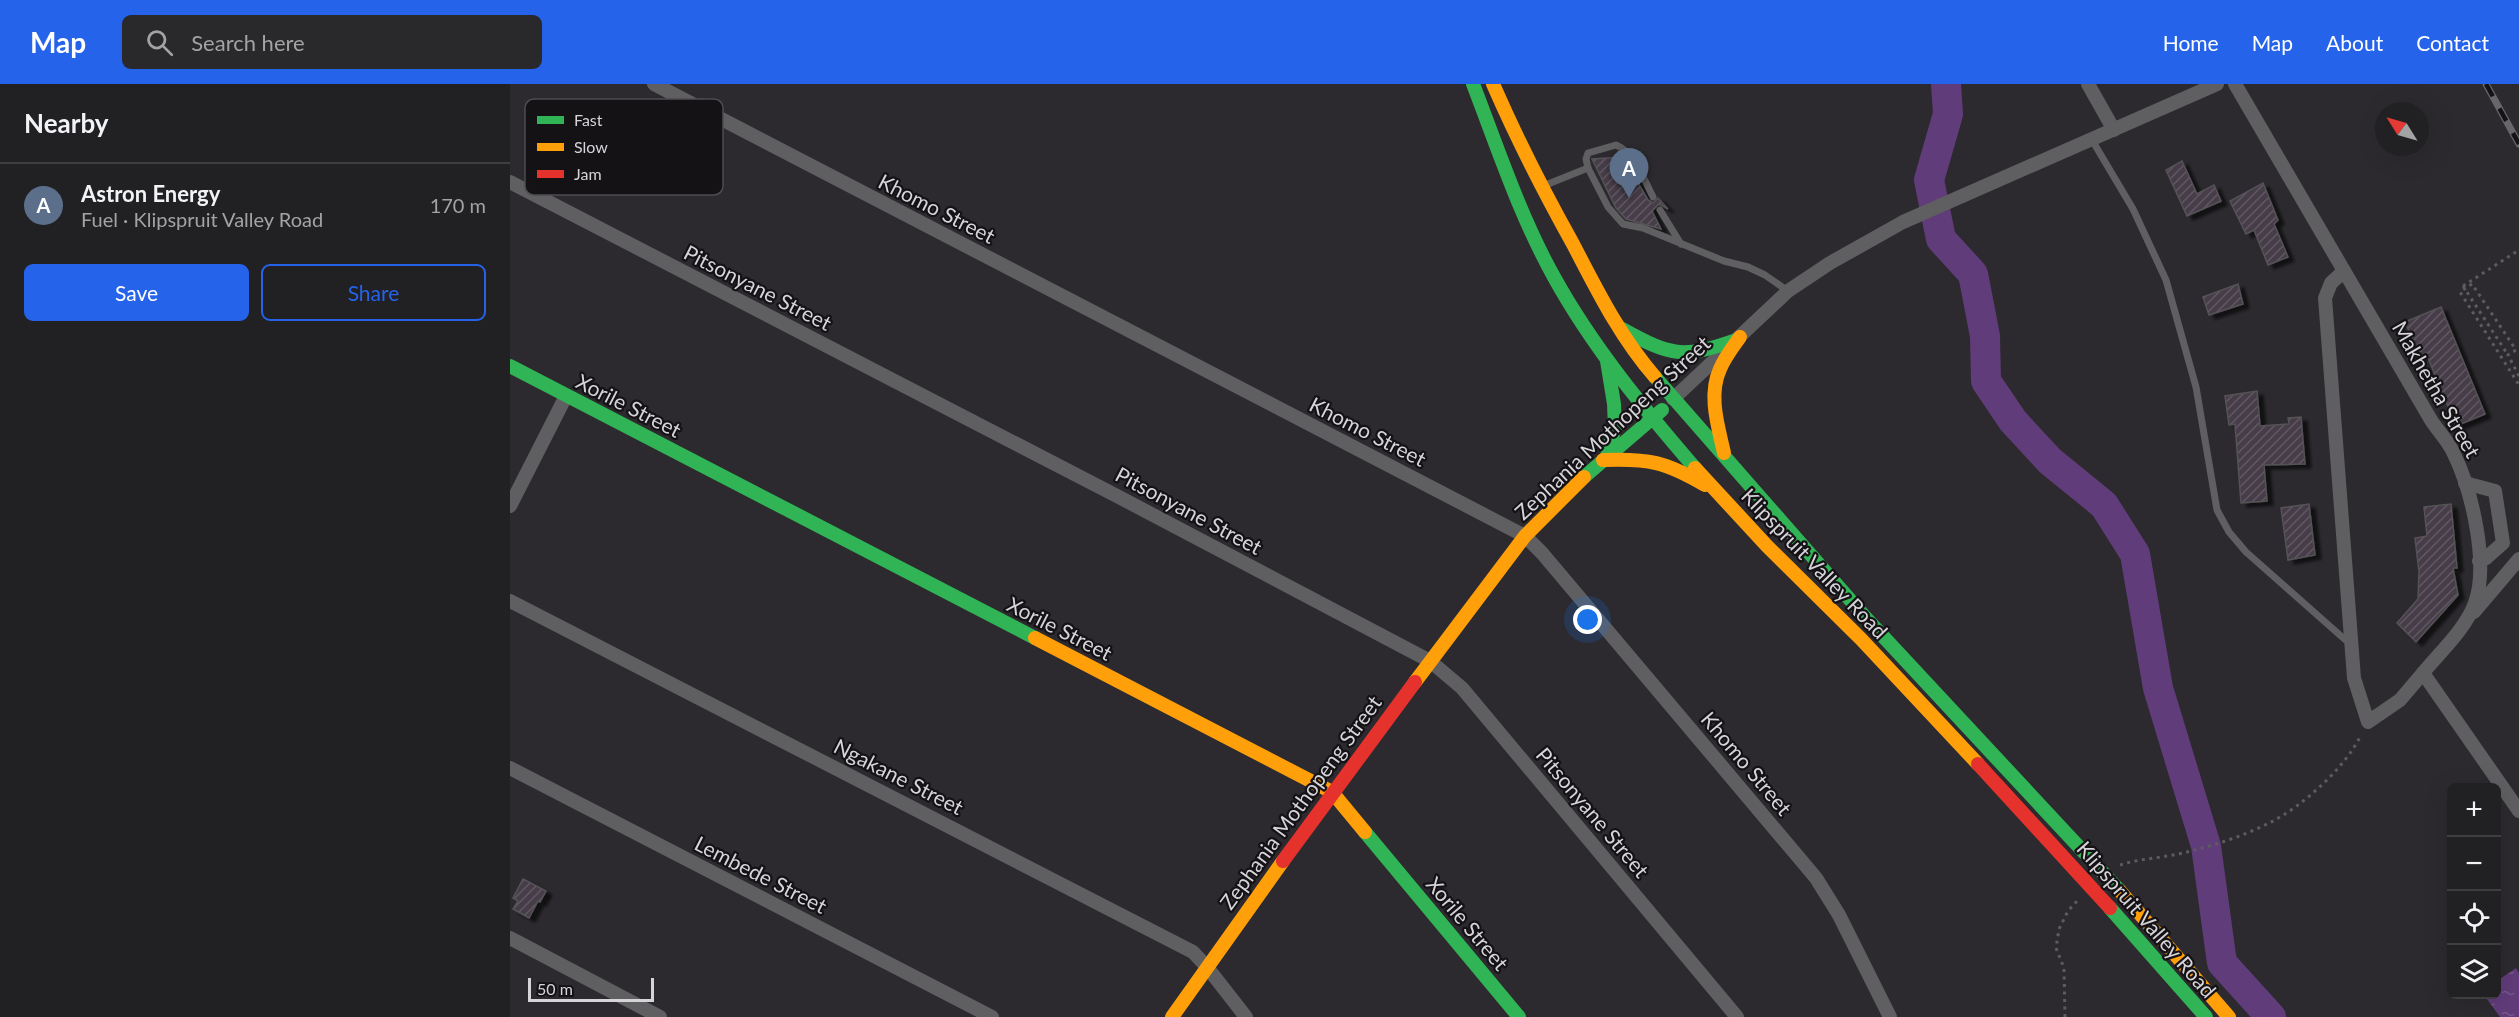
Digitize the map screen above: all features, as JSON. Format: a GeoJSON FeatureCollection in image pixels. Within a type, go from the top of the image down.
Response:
{"type":"FeatureCollection","features":[{"type":"Feature","properties":{"kind":"main road","name":"Klipspruit Valley Road"},"geometry":{"type":"LineString","coordinates":[[1473,84],[1530,228],[1568,301],[1606,356],[1654,417],[1767,546],[1873,652],[2089,883],[2206,1017]]}},
{"type":"Feature","properties":{"kind":"main road","name":"Klipspruit Valley Road"},"geometry":{"type":"LineString","coordinates":[[1493,84],[1542,186],[1617,326],[1641,361],[1866,618],[2121,892],[2229,1017]]}},
{"type":"Feature","properties":{"kind":"main road"},"geometry":{"type":"LineString","coordinates":[[1617,326],[1655,347],[1675,354],[1699,353],[1738,338]]}},
{"type":"Feature","properties":{"kind":"main road"},"geometry":{"type":"LineString","coordinates":[[1724,454],[1718,425],[1715,386],[1718,372],[1738,338]]}},
{"type":"Feature","properties":{"kind":"main road"},"geometry":{"type":"LineString","coordinates":[[1606,356],[1614,404],[1615,427],[1605,458],[1656,460],[1672,466],[1718,492]]}},
{"type":"Feature","properties":{"kind":"main road","name":"Xorile Street"},"geometry":{"type":"LineString","coordinates":[[510,366],[1332,792],[1519,1017]]}},
{"type":"Feature","properties":{"kind":"main road","name":"Zephania Mothopeng Street"},"geometry":{"type":"LineString","coordinates":[[1172,1017],[1332,792],[1525,536],[1552,507],[1673,399]]}},
{"type":"Feature","properties":{"kind":"street","name":"Khomo Street"},"geometry":{"type":"LineString","coordinates":[[654,84],[683,99]]}},
{"type":"Feature","properties":{"kind":"street"},"geometry":{"type":"LineString","coordinates":[[2088,84],[2114,130]]}},
{"type":"Feature","properties":{"kind":"street","name":"Zephania Mothopeng Street"},"geometry":{"type":"LineString","coordinates":[[1673,399],[1788,291],[1830,263],[1904,222],[2217,84]]}},
{"type":"Feature","properties":{"kind":"street","name":"Makhetha Street"},"geometry":{"type":"LineString","coordinates":[[2235,84],[2431,420],[2454,453],[2465,483],[2472,513],[2479,561],[2475,603],[2461,627],[2400,700],[2368,722]]}},
{"type":"Feature","properties":{"kind":"street","name":"Khomo Street"},"geometry":{"type":"LineString","coordinates":[[723,120],[1525,536],[1542,553],[1816,878],[1839,915],[1890,1017]]}},
{"type":"Feature","properties":{"kind":"street","name":"Pitsonyane Street"},"geometry":{"type":"LineString","coordinates":[[510,182],[525,190]]}},
{"type":"Feature","properties":{"kind":"street","name":"Pitsonyane Street"},"geometry":{"type":"LineString","coordinates":[[535,195],[1430,661],[1462,688],[1737,1017]]}},
{"type":"Feature","properties":{"kind":"street"},"geometry":{"type":"LineString","coordinates":[[2344,271],[2331,283],[2325,298],[2354,678],[2368,722]]}},
{"type":"Feature","properties":{"kind":"street"},"geometry":{"type":"LineString","coordinates":[[510,506],[567,396]]}},
{"type":"Feature","properties":{"kind":"street"},"geometry":{"type":"LineString","coordinates":[[2465,483],[2495,491],[2504,543],[2479,561]]}},
{"type":"Feature","properties":{"kind":"street"},"geometry":{"type":"LineString","coordinates":[[2461,627],[2519,559]]}},
{"type":"Feature","properties":{"kind":"street","name":"Ngakane Street"},"geometry":{"type":"LineString","coordinates":[[510,601],[1193,952],[1246,1017]]}},
{"type":"Feature","properties":{"kind":"street"},"geometry":{"type":"LineString","coordinates":[[2422,674],[2519,812]]}},
{"type":"Feature","properties":{"kind":"street","name":"Lembede Street"},"geometry":{"type":"LineString","coordinates":[[510,768],[992,1017]]}},
{"type":"Feature","properties":{"kind":"street"},"geometry":{"type":"LineString","coordinates":[[510,938],[660,1017]]}},
{"type":"Feature","properties":{"kind":"lane"},"geometry":{"type":"LineString","coordinates":[[2092,140],[2133,209],[2166,280],[2196,387],[2217,510],[2229,532],[2246,552],[2351,646]]}},
{"type":"Feature","properties":{"kind":"lane"},"geometry":{"type":"LineString","coordinates":[[1653,197],[1629,154],[1620,146],[1588,153],[1586,159],[1588,168],[1608,207],[1623,224],[1643,228],[1724,261],[1748,267],[1788,291]]}},
{"type":"Feature","properties":{"kind":"lane"},"geometry":{"type":"LineString","coordinates":[[1542,186],[1588,168]]}},
{"type":"Feature","properties":{"kind":"lane"},"geometry":{"type":"LineString","coordinates":[[1660,210],[1681,245]]}},
{"type":"Feature","properties":{"kind":"path"},"geometry":{"type":"LineString","coordinates":[[2519,250],[2463,286],[2519,376]]}},
{"type":"Feature","properties":{"kind":"path"},"geometry":{"type":"LineString","coordinates":[[2508,355],[2516,350],[2472,284],[2460,292],[2519,386]]}},
{"type":"Feature","properties":{"kind":"path"},"geometry":{"type":"LineString","coordinates":[[2118,866],[2186,852],[2246,833],[2271,822],[2311,794],[2354,749],[2368,722]]}},
{"type":"Feature","properties":{"kind":"path"},"geometry":{"type":"LineString","coordinates":[[2065,1017],[2064,968],[2056,948],[2059,929],[2068,911],[2080,898]]}},
{"type":"Feature","properties":{"kind":"water"},"geometry":{"type":"Polygon","coordinates":[[[2516,968],[2519,973],[2519,1017],[2500,1017],[2487,999],[2501,999],[2501,978],[2516,968]]]}},
{"type":"Feature","properties":{"kind":"building"},"geometry":{"type":"Polygon","coordinates":[[[1623,157],[1648,200],[1653,203],[1658,198],[1668,209],[1659,204],[1652,211],[1661,229],[1626,219],[1616,208],[1592,159],[1623,157]]]}},
{"type":"Feature","properties":{"kind":"building"},"geometry":{"type":"Polygon","coordinates":[[[2182,161],[2197,194],[2214,185],[2221,201],[2187,216],[2166,170],[2182,161]]]}},
{"type":"Feature","properties":{"kind":"building"},"geometry":{"type":"Polygon","coordinates":[[[2263,183],[2278,220],[2274,224],[2288,257],[2268,265],[2254,230],[2246,234],[2230,201],[2263,183]]]}},
{"type":"Feature","properties":{"kind":"building"},"geometry":{"type":"Polygon","coordinates":[[[2238,284],[2243,304],[2209,315],[2203,297],[2238,284]]]}},
{"type":"Feature","properties":{"kind":"building"},"geometry":{"type":"Polygon","coordinates":[[[2441,307],[2485,414],[2456,426],[2426,353],[2419,356],[2405,322],[2441,307]]]}},
{"type":"Feature","properties":{"kind":"building"},"geometry":{"type":"Polygon","coordinates":[[[2257,391],[2260,426],[2289,424],[2288,418],[2301,417],[2305,464],[2264,465],[2267,501],[2241,503],[2235,424],[2229,425],[2225,396],[2257,391]]]}},
{"type":"Feature","properties":{"kind":"building"},"geometry":{"type":"Polygon","coordinates":[[[2309,504],[2315,555],[2288,560],[2281,508],[2309,504]]]}},
{"type":"Feature","properties":{"kind":"building"},"geometry":{"type":"Polygon","coordinates":[[[2451,504],[2457,568],[2453,568],[2458,595],[2416,642],[2397,623],[2418,599],[2419,572],[2415,538],[2427,536],[2424,507],[2451,504]]]}},
{"type":"Feature","properties":{"kind":"building"},"geometry":{"type":"Polygon","coordinates":[[[523,879],[546,891],[529,918],[513,909],[518,901],[513,898],[523,879]]]}},
{"type":"Feature","properties":{"kind":"waterway"},"geometry":{"type":"LineString","coordinates":[[1946,84],[1948,114],[1929,180],[1941,239],[1973,274],[1985,336],[1986,381],[2013,421],[2050,461],[2104,505],[2135,554],[2158,688],[2206,846],[2222,963],[2271,1017]]}},
{"type":"Feature","properties":{"kind":"railway"},"geometry":{"type":"LineString","coordinates":[[2486,84],[2519,144]]}},
{"type":"Feature","properties":{"kind":"traffic: fast"},"geometry":{"type":"LineString","coordinates":[[1473,84],[1520,206],[1542,254],[1569,303],[1638,400],[1695,468]]}},
{"type":"Feature","properties":{"kind":"traffic: fast"},"geometry":{"type":"LineString","coordinates":[[1622,329],[1653,345],[1677,352],[1702,350],[1736,340]]}},
{"type":"Feature","properties":{"kind":"traffic: fast"},"geometry":{"type":"LineString","coordinates":[[1607,361],[1615,427],[1607,456]]}},
{"type":"Feature","properties":{"kind":"traffic: fast"},"geometry":{"type":"LineString","coordinates":[[510,366],[1035,638]]}},
{"type":"Feature","properties":{"kind":"traffic: fast"},"geometry":{"type":"LineString","coordinates":[[1655,377],[1866,618],[2120,891]]}},
{"type":"Feature","properties":{"kind":"traffic: fast"},"geometry":{"type":"LineString","coordinates":[[1584,477],[1662,410]]}},
{"type":"Feature","properties":{"kind":"traffic: fast"},"geometry":{"type":"LineString","coordinates":[[1365,832],[1519,1017]]}},
{"type":"Feature","properties":{"kind":"traffic: fast"},"geometry":{"type":"LineString","coordinates":[[2110,908],[2206,1017]]}},
{"type":"Feature","properties":{"kind":"traffic: slow"},"geometry":{"type":"LineString","coordinates":[[1493,84],[1531,165],[1600,296],[1631,346],[1655,377]]}},
{"type":"Feature","properties":{"kind":"traffic: slow"},"geometry":{"type":"LineString","coordinates":[[1724,453],[1715,411],[1716,379],[1729,352],[1740,337]]}},
{"type":"Feature","properties":{"kind":"traffic: slow"},"geometry":{"type":"LineString","coordinates":[[1603,460],[1656,463],[1679,471],[1705,485]]}},
{"type":"Feature","properties":{"kind":"traffic: slow"},"geometry":{"type":"LineString","coordinates":[[1695,468],[1767,546],[1861,639],[1978,764]]}},
{"type":"Feature","properties":{"kind":"traffic: slow"},"geometry":{"type":"LineString","coordinates":[[1415,682],[1525,536],[1584,477]]}},
{"type":"Feature","properties":{"kind":"traffic: slow"},"geometry":{"type":"LineString","coordinates":[[1035,638],[1332,792],[1365,832]]}},
{"type":"Feature","properties":{"kind":"traffic: slow"},"geometry":{"type":"LineString","coordinates":[[1172,1017],[1283,861]]}},
{"type":"Feature","properties":{"kind":"traffic: slow"},"geometry":{"type":"LineString","coordinates":[[2120,891],[2229,1017]]}},
{"type":"Feature","properties":{"kind":"traffic: jam"},"geometry":{"type":"LineString","coordinates":[[1283,861],[1415,682]]}},
{"type":"Feature","properties":{"kind":"traffic: jam"},"geometry":{"type":"LineString","coordinates":[[1978,764],[2110,908]]}},
{"type":"Feature","properties":{"kind":"place","name":"Astron Energy"},"geometry":{"type":"Point","coordinates":[1629,198]}}]}
